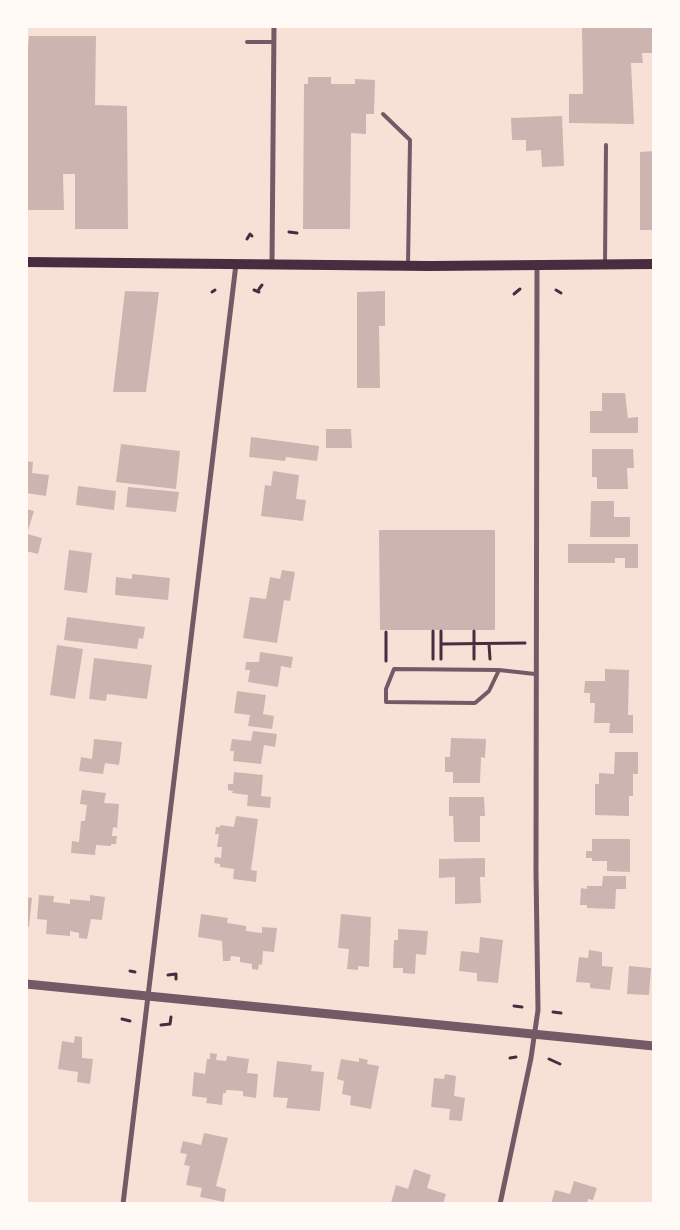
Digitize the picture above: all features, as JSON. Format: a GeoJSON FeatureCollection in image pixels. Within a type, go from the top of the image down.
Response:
{"type":"FeatureCollection","features":[{"type":"Feature","properties":{"kind":"main road"},"geometry":{"type":"LineString","coordinates":[[26,262],[408,265],[654,264]]}},
{"type":"Feature","properties":{"kind":"street"},"geometry":{"type":"LineString","coordinates":[[272,263],[274,26]]}},
{"type":"Feature","properties":{"kind":"street"},"geometry":{"type":"LineString","coordinates":[[123,1204],[236,263]]}},
{"type":"Feature","properties":{"kind":"street"},"geometry":{"type":"LineString","coordinates":[[500,1204],[536,1034],[538,1010],[536,674],[537,265]]}},
{"type":"Feature","properties":{"kind":"street"},"geometry":{"type":"LineString","coordinates":[[26,984],[654,1046]]}},
{"type":"Feature","properties":{"kind":"lane"},"geometry":{"type":"LineString","coordinates":[[247,42],[274,42]]}},
{"type":"Feature","properties":{"kind":"lane"},"geometry":{"type":"LineString","coordinates":[[383,114],[410,140],[408,265]]}},
{"type":"Feature","properties":{"kind":"lane"},"geometry":{"type":"LineString","coordinates":[[605,264],[606,145]]}},
{"type":"Feature","properties":{"kind":"lane"},"geometry":{"type":"LineString","coordinates":[[499,670],[489,690],[475,703],[386,702],[386,689],[394,669],[499,670],[536,674]]}},
{"type":"Feature","properties":{"kind":"path"},"geometry":{"type":"LineString","coordinates":[[289,232],[298,233]]}},
{"type":"Feature","properties":{"kind":"path"},"geometry":{"type":"LineString","coordinates":[[247,239],[250,234],[252,236]]}},
{"type":"Feature","properties":{"kind":"path"},"geometry":{"type":"LineString","coordinates":[[254,290],[259,291],[262,285]]}},
{"type":"Feature","properties":{"kind":"path"},"geometry":{"type":"LineString","coordinates":[[514,294],[520,289]]}},
{"type":"Feature","properties":{"kind":"path"},"geometry":{"type":"LineString","coordinates":[[556,290],[561,293]]}},
{"type":"Feature","properties":{"kind":"path"},"geometry":{"type":"LineString","coordinates":[[433,631],[433,662]]}},
{"type":"Feature","properties":{"kind":"path"},"geometry":{"type":"LineString","coordinates":[[441,631],[441,645],[525,643]]}},
{"type":"Feature","properties":{"kind":"path"},"geometry":{"type":"LineString","coordinates":[[474,631],[474,645]]}},
{"type":"Feature","properties":{"kind":"path"},"geometry":{"type":"LineString","coordinates":[[386,632],[386,645]]}},
{"type":"Feature","properties":{"kind":"path"},"geometry":{"type":"LineString","coordinates":[[490,644],[490,662]]}},
{"type":"Feature","properties":{"kind":"path"},"geometry":{"type":"LineString","coordinates":[[130,971],[135,972]]}},
{"type":"Feature","properties":{"kind":"path"},"geometry":{"type":"LineString","coordinates":[[168,975],[176,974],[176,978]]}},
{"type":"Feature","properties":{"kind":"path"},"geometry":{"type":"LineString","coordinates":[[514,1006],[522,1007]]}},
{"type":"Feature","properties":{"kind":"path"},"geometry":{"type":"LineString","coordinates":[[553,1012],[562,1013]]}},
{"type":"Feature","properties":{"kind":"path"},"geometry":{"type":"LineString","coordinates":[[161,1024],[170,1024],[171,1017]]}},
{"type":"Feature","properties":{"kind":"path"},"geometry":{"type":"LineString","coordinates":[[122,1019],[130,1021]]}},
{"type":"Feature","properties":{"kind":"path"},"geometry":{"type":"LineString","coordinates":[[510,1058],[516,1057]]}},
{"type":"Feature","properties":{"kind":"path"},"geometry":{"type":"LineString","coordinates":[[549,1059],[560,1064]]}},
{"type":"Feature","properties":{"kind":"building"},"geometry":{"type":"Polygon","coordinates":[[[582,26],[654,26],[654,53],[642,53],[643,63],[631,63],[634,124],[569,123],[569,94],[583,94],[582,26]]]}},
{"type":"Feature","properties":{"kind":"building"},"geometry":{"type":"Polygon","coordinates":[[[29,36],[96,36],[95,105],[127,106],[128,229],[75,229],[75,174],[63,174],[64,210],[26,210],[26,68],[29,36]]]}},
{"type":"Feature","properties":{"kind":"building"},"geometry":{"type":"Polygon","coordinates":[[[308,77],[331,77],[331,84],[355,84],[355,79],[375,80],[374,114],[366,114],[366,134],[351,133],[350,229],[303,229],[304,84],[308,84],[308,77]]]}},
{"type":"Feature","properties":{"kind":"building"},"geometry":{"type":"Polygon","coordinates":[[[562,116],[564,166],[542,167],[541,150],[526,151],[526,140],[512,140],[511,118],[562,116]]]}},
{"type":"Feature","properties":{"kind":"building"},"geometry":{"type":"Polygon","coordinates":[[[654,151],[654,230],[640,230],[640,152],[654,151]]]}},
{"type":"Feature","properties":{"kind":"building"},"geometry":{"type":"Polygon","coordinates":[[[125,291],[159,292],[146,392],[113,392],[125,291]]]}},
{"type":"Feature","properties":{"kind":"building"},"geometry":{"type":"Polygon","coordinates":[[[385,291],[385,326],[379,326],[380,388],[357,388],[357,292],[385,291]]]}},
{"type":"Feature","properties":{"kind":"building"},"geometry":{"type":"Polygon","coordinates":[[[602,393],[625,393],[628,418],[638,417],[638,433],[590,433],[590,411],[602,411],[602,393]]]}},
{"type":"Feature","properties":{"kind":"building"},"geometry":{"type":"Polygon","coordinates":[[[326,429],[351,429],[352,448],[326,448],[326,429]]]}},
{"type":"Feature","properties":{"kind":"building"},"geometry":{"type":"Polygon","coordinates":[[[251,437],[319,446],[317,461],[286,457],[285,461],[249,457],[251,437]]]}},
{"type":"Feature","properties":{"kind":"building"},"geometry":{"type":"Polygon","coordinates":[[[121,444],[180,451],[176,489],[116,482],[121,444]]]}},
{"type":"Feature","properties":{"kind":"building"},"geometry":{"type":"Polygon","coordinates":[[[592,449],[633,449],[634,468],[627,468],[628,489],[597,489],[597,477],[592,477],[592,449]]]}},
{"type":"Feature","properties":{"kind":"building"},"geometry":{"type":"Polygon","coordinates":[[[26,461],[33,462],[32,473],[49,475],[46,496],[26,493],[26,461]]]}},
{"type":"Feature","properties":{"kind":"building"},"geometry":{"type":"Polygon","coordinates":[[[273,471],[299,475],[296,499],[306,500],[303,521],[261,516],[265,485],[271,486],[273,471]]]}},
{"type":"Feature","properties":{"kind":"building"},"geometry":{"type":"Polygon","coordinates":[[[78,486],[116,491],[114,510],[76,505],[78,486]]]}},
{"type":"Feature","properties":{"kind":"building"},"geometry":{"type":"Polygon","coordinates":[[[128,487],[179,492],[176,512],[126,507],[128,487]]]}},
{"type":"Feature","properties":{"kind":"building"},"geometry":{"type":"Polygon","coordinates":[[[591,501],[614,501],[614,517],[630,517],[630,537],[590,537],[591,501]]]}},
{"type":"Feature","properties":{"kind":"building"},"geometry":{"type":"Polygon","coordinates":[[[26,509],[34,511],[27,534],[42,538],[38,554],[26,551],[26,509]]]}},
{"type":"Feature","properties":{"kind":"building"},"geometry":{"type":"Polygon","coordinates":[[[379,530],[495,530],[495,630],[380,630],[379,530]]]}},
{"type":"Feature","properties":{"kind":"building"},"geometry":{"type":"Polygon","coordinates":[[[568,544],[638,544],[638,568],[625,568],[625,558],[615,558],[615,563],[568,563],[568,544]]]}},
{"type":"Feature","properties":{"kind":"building"},"geometry":{"type":"Polygon","coordinates":[[[69,550],[92,553],[87,593],[64,590],[69,550]]]}},
{"type":"Feature","properties":{"kind":"building"},"geometry":{"type":"Polygon","coordinates":[[[282,570],[295,572],[290,601],[284,600],[277,643],[243,638],[250,597],[266,599],[270,577],[280,579],[282,570]]]}},
{"type":"Feature","properties":{"kind":"building"},"geometry":{"type":"Polygon","coordinates":[[[132,574],[170,578],[168,600],[115,595],[116,577],[132,579],[132,574]]]}},
{"type":"Feature","properties":{"kind":"building"},"geometry":{"type":"Polygon","coordinates":[[[67,617],[145,627],[143,639],[139,638],[137,649],[64,640],[67,617]]]}},
{"type":"Feature","properties":{"kind":"building"},"geometry":{"type":"Polygon","coordinates":[[[57,645],[83,649],[75,699],[50,695],[57,645]]]}},
{"type":"Feature","properties":{"kind":"building"},"geometry":{"type":"Polygon","coordinates":[[[260,652],[293,657],[291,668],[281,666],[278,687],[248,682],[250,670],[245,670],[246,662],[259,662],[260,652]]]}},
{"type":"Feature","properties":{"kind":"building"},"geometry":{"type":"Polygon","coordinates":[[[94,658],[152,665],[147,699],[107,694],[106,701],[89,699],[94,658]]]}},
{"type":"Feature","properties":{"kind":"building"},"geometry":{"type":"Polygon","coordinates":[[[605,669],[629,670],[628,715],[633,715],[633,733],[609,733],[610,723],[594,723],[595,703],[590,703],[590,693],[584,693],[585,681],[605,681],[605,669]]]}},
{"type":"Feature","properties":{"kind":"building"},"geometry":{"type":"Polygon","coordinates":[[[237,691],[266,695],[263,714],[274,716],[272,729],[248,726],[250,715],[234,713],[237,691]]]}},
{"type":"Feature","properties":{"kind":"building"},"geometry":{"type":"Polygon","coordinates":[[[253,731],[277,734],[275,747],[264,745],[261,764],[233,761],[234,751],[230,751],[232,739],[251,741],[253,731]]]}},
{"type":"Feature","properties":{"kind":"building"},"geometry":{"type":"Polygon","coordinates":[[[451,738],[486,739],[485,758],[481,757],[480,783],[453,783],[453,772],[445,772],[445,757],[450,757],[451,738]]]}},
{"type":"Feature","properties":{"kind":"building"},"geometry":{"type":"Polygon","coordinates":[[[94,739],[122,742],[119,765],[105,763],[103,774],[79,771],[81,757],[92,759],[94,739]]]}},
{"type":"Feature","properties":{"kind":"building"},"geometry":{"type":"Polygon","coordinates":[[[615,752],[638,752],[638,774],[633,774],[633,796],[629,796],[629,816],[595,815],[595,784],[599,784],[599,773],[614,774],[615,752]]]}},
{"type":"Feature","properties":{"kind":"building"},"geometry":{"type":"Polygon","coordinates":[[[234,772],[263,775],[261,796],[271,797],[270,808],[247,806],[248,795],[232,793],[233,791],[228,790],[228,784],[233,784],[234,772]]]}},
{"type":"Feature","properties":{"kind":"building"},"geometry":{"type":"Polygon","coordinates":[[[82,790],[106,793],[104,803],[119,804],[117,828],[113,827],[112,836],[117,836],[116,844],[111,844],[111,846],[96,845],[95,855],[71,853],[72,841],[79,842],[81,821],[85,821],[87,805],[80,804],[82,790]]]}},
{"type":"Feature","properties":{"kind":"building"},"geometry":{"type":"Polygon","coordinates":[[[449,797],[484,797],[485,816],[480,816],[480,842],[454,842],[453,816],[449,816],[449,797]]]}},
{"type":"Feature","properties":{"kind":"building"},"geometry":{"type":"Polygon","coordinates":[[[236,816],[258,819],[251,870],[257,871],[256,882],[233,879],[234,869],[220,867],[220,864],[214,863],[215,857],[221,858],[222,847],[217,847],[219,834],[215,834],[216,827],[220,827],[220,825],[234,827],[236,816]]]}},
{"type":"Feature","properties":{"kind":"building"},"geometry":{"type":"Polygon","coordinates":[[[592,839],[630,839],[630,872],[607,871],[607,861],[592,861],[592,858],[586,858],[586,851],[592,851],[592,839]]]}},
{"type":"Feature","properties":{"kind":"building"},"geometry":{"type":"Polygon","coordinates":[[[485,858],[485,877],[480,877],[481,903],[455,904],[455,877],[439,878],[439,859],[485,858]]]}},
{"type":"Feature","properties":{"kind":"building"},"geometry":{"type":"Polygon","coordinates":[[[603,876],[626,876],[626,889],[616,889],[615,909],[587,908],[587,905],[580,905],[581,888],[587,889],[587,886],[602,886],[603,876]]]}},
{"type":"Feature","properties":{"kind":"building"},"geometry":{"type":"Polygon","coordinates":[[[39,895],[54,896],[53,902],[70,904],[70,899],[90,901],[90,895],[105,897],[102,920],[91,919],[87,939],[79,938],[79,933],[70,931],[70,936],[46,934],[47,920],[37,919],[39,895]]]}},
{"type":"Feature","properties":{"kind":"building"},"geometry":{"type":"Polygon","coordinates":[[[26,897],[32,898],[29,927],[26,927],[26,897]]]}},
{"type":"Feature","properties":{"kind":"building"},"geometry":{"type":"Polygon","coordinates":[[[201,914],[228,918],[227,923],[246,926],[246,931],[262,933],[262,927],[277,928],[274,952],[263,951],[262,965],[259,964],[258,970],[252,969],[252,964],[240,962],[240,957],[231,956],[230,961],[223,961],[222,941],[198,937],[201,914]]]}},
{"type":"Feature","properties":{"kind":"building"},"geometry":{"type":"Polygon","coordinates":[[[341,914],[371,917],[369,967],[358,966],[358,970],[347,969],[349,949],[338,948],[341,914]]]}},
{"type":"Feature","properties":{"kind":"building"},"geometry":{"type":"Polygon","coordinates":[[[398,929],[428,931],[426,955],[416,954],[415,974],[403,973],[403,968],[393,968],[394,940],[398,940],[398,929]]]}},
{"type":"Feature","properties":{"kind":"building"},"geometry":{"type":"Polygon","coordinates":[[[480,937],[503,940],[498,983],[477,981],[477,973],[459,971],[461,951],[479,953],[480,937]]]}},
{"type":"Feature","properties":{"kind":"building"},"geometry":{"type":"Polygon","coordinates":[[[589,950],[602,952],[602,966],[613,967],[610,990],[590,988],[590,983],[576,982],[579,957],[588,958],[589,950]]]}},
{"type":"Feature","properties":{"kind":"building"},"geometry":{"type":"Polygon","coordinates":[[[629,966],[651,968],[649,995],[627,994],[629,966]]]}},
{"type":"Feature","properties":{"kind":"building"},"geometry":{"type":"Polygon","coordinates":[[[75,1036],[82,1037],[82,1058],[93,1059],[90,1084],[77,1082],[78,1072],[58,1069],[62,1041],[74,1043],[75,1036]]]}},
{"type":"Feature","properties":{"kind":"building"},"geometry":{"type":"Polygon","coordinates":[[[210,1053],[217,1054],[216,1060],[226,1061],[227,1056],[249,1059],[247,1073],[258,1074],[256,1098],[243,1096],[243,1091],[226,1090],[226,1093],[223,1093],[222,1105],[206,1103],[207,1098],[192,1096],[194,1072],[205,1074],[207,1059],[210,1059],[210,1053]]]}},
{"type":"Feature","properties":{"kind":"building"},"geometry":{"type":"Polygon","coordinates":[[[359,1058],[368,1060],[367,1064],[379,1066],[371,1109],[350,1105],[351,1096],[342,1094],[344,1081],[337,1079],[341,1059],[359,1062],[359,1058]]]}},
{"type":"Feature","properties":{"kind":"building"},"geometry":{"type":"Polygon","coordinates":[[[277,1061],[312,1065],[311,1071],[324,1072],[320,1111],[286,1108],[288,1098],[273,1097],[277,1061]]]}},
{"type":"Feature","properties":{"kind":"building"},"geometry":{"type":"Polygon","coordinates":[[[445,1074],[456,1076],[454,1096],[465,1098],[462,1121],[449,1120],[450,1109],[431,1107],[434,1078],[444,1079],[445,1074]]]}},
{"type":"Feature","properties":{"kind":"building"},"geometry":{"type":"Polygon","coordinates":[[[204,1133],[228,1138],[216,1186],[226,1189],[224,1202],[200,1197],[202,1188],[186,1185],[190,1166],[184,1165],[187,1154],[180,1153],[183,1141],[201,1145],[204,1133]]]}},
{"type":"Feature","properties":{"kind":"building"},"geometry":{"type":"Polygon","coordinates":[[[414,1169],[431,1175],[427,1188],[446,1194],[443,1204],[391,1203],[396,1185],[408,1189],[414,1169]]]}},
{"type":"Feature","properties":{"kind":"building"},"geometry":{"type":"Polygon","coordinates":[[[574,1181],[597,1188],[593,1200],[588,1199],[587,1204],[551,1204],[555,1190],[570,1194],[574,1181]]]}}]}
